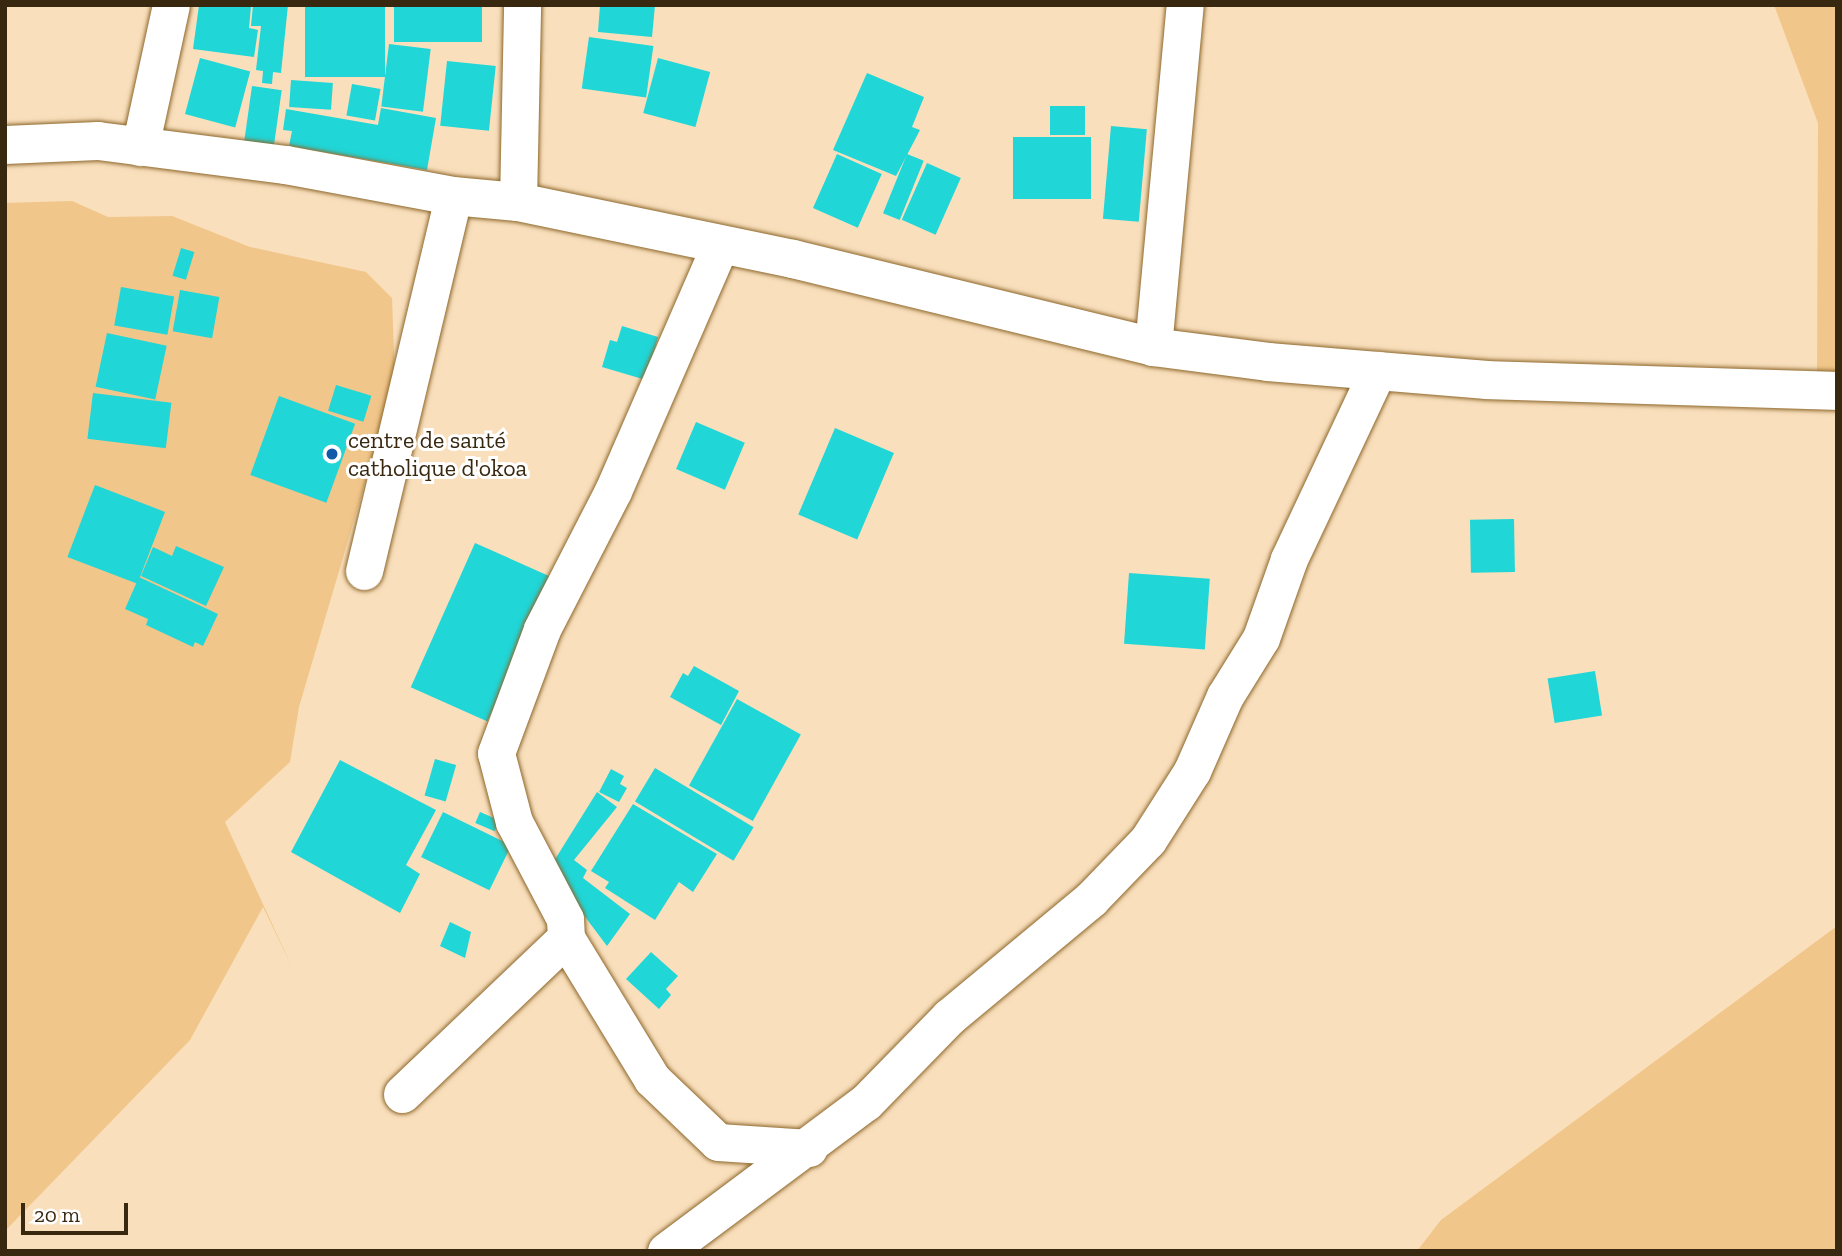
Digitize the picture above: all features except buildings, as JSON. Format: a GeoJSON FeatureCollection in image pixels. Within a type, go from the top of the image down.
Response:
{"type":"FeatureCollection","features":[{"type":"Feature","properties":{"kind":"main road"},"geometry":{"type":"LineString","coordinates":[[5,145],[98,141],[286,165],[453,196],[517,202],[720,245],[1153,347],[1268,362],[1486,380],[1837,391]]}},
{"type":"Feature","properties":{"kind":"street"},"geometry":{"type":"LineString","coordinates":[[140,147],[171,5]]}},
{"type":"Feature","properties":{"kind":"street"},"geometry":{"type":"LineString","coordinates":[[517,202],[522,5]]}},
{"type":"Feature","properties":{"kind":"street"},"geometry":{"type":"LineString","coordinates":[[1153,347],[1185,5]]}},
{"type":"Feature","properties":{"kind":"street"},"geometry":{"type":"LineString","coordinates":[[364,571],[453,196]]}},
{"type":"Feature","properties":{"kind":"street"},"geometry":{"type":"LineString","coordinates":[[720,245],[613,491],[542,629],[496,753],[514,822],[565,919],[566,938],[652,1079],[718,1142],[809,1148]]}},
{"type":"Feature","properties":{"kind":"street"},"geometry":{"type":"LineString","coordinates":[[666,1251],[809,1148],[866,1102],[949,1017],[1091,899],[1148,840],[1192,771],[1225,696],[1261,638],[1289,559],[1378,370]]}},
{"type":"Feature","properties":{"kind":"street"},"geometry":{"type":"LineString","coordinates":[[402,1094],[566,938]]}},
{"type":"Feature","properties":{"kind":"shaded area"},"geometry":{"type":"Polygon","coordinates":[[[1774,5],[1837,5],[1837,388],[1817,386],[1818,123],[1774,5]]]}},
{"type":"Feature","properties":{"kind":"shaded area"},"geometry":{"type":"Polygon","coordinates":[[[72,201],[108,217],[172,216],[250,247],[366,272],[392,298],[395,381],[299,707],[290,762],[225,822],[293,969],[263,907],[190,1040],[5,1231],[5,203],[72,201]]]}},
{"type":"Feature","properties":{"kind":"shaded area"},"geometry":{"type":"Polygon","coordinates":[[[1837,926],[1837,1251],[1417,1251],[1441,1220],[1837,926]]]}},
{"type":"Feature","properties":{"kind":"place","name":"centre de santé catholique d'okoa"},"geometry":{"type":"Point","coordinates":[332,454]}}]}
